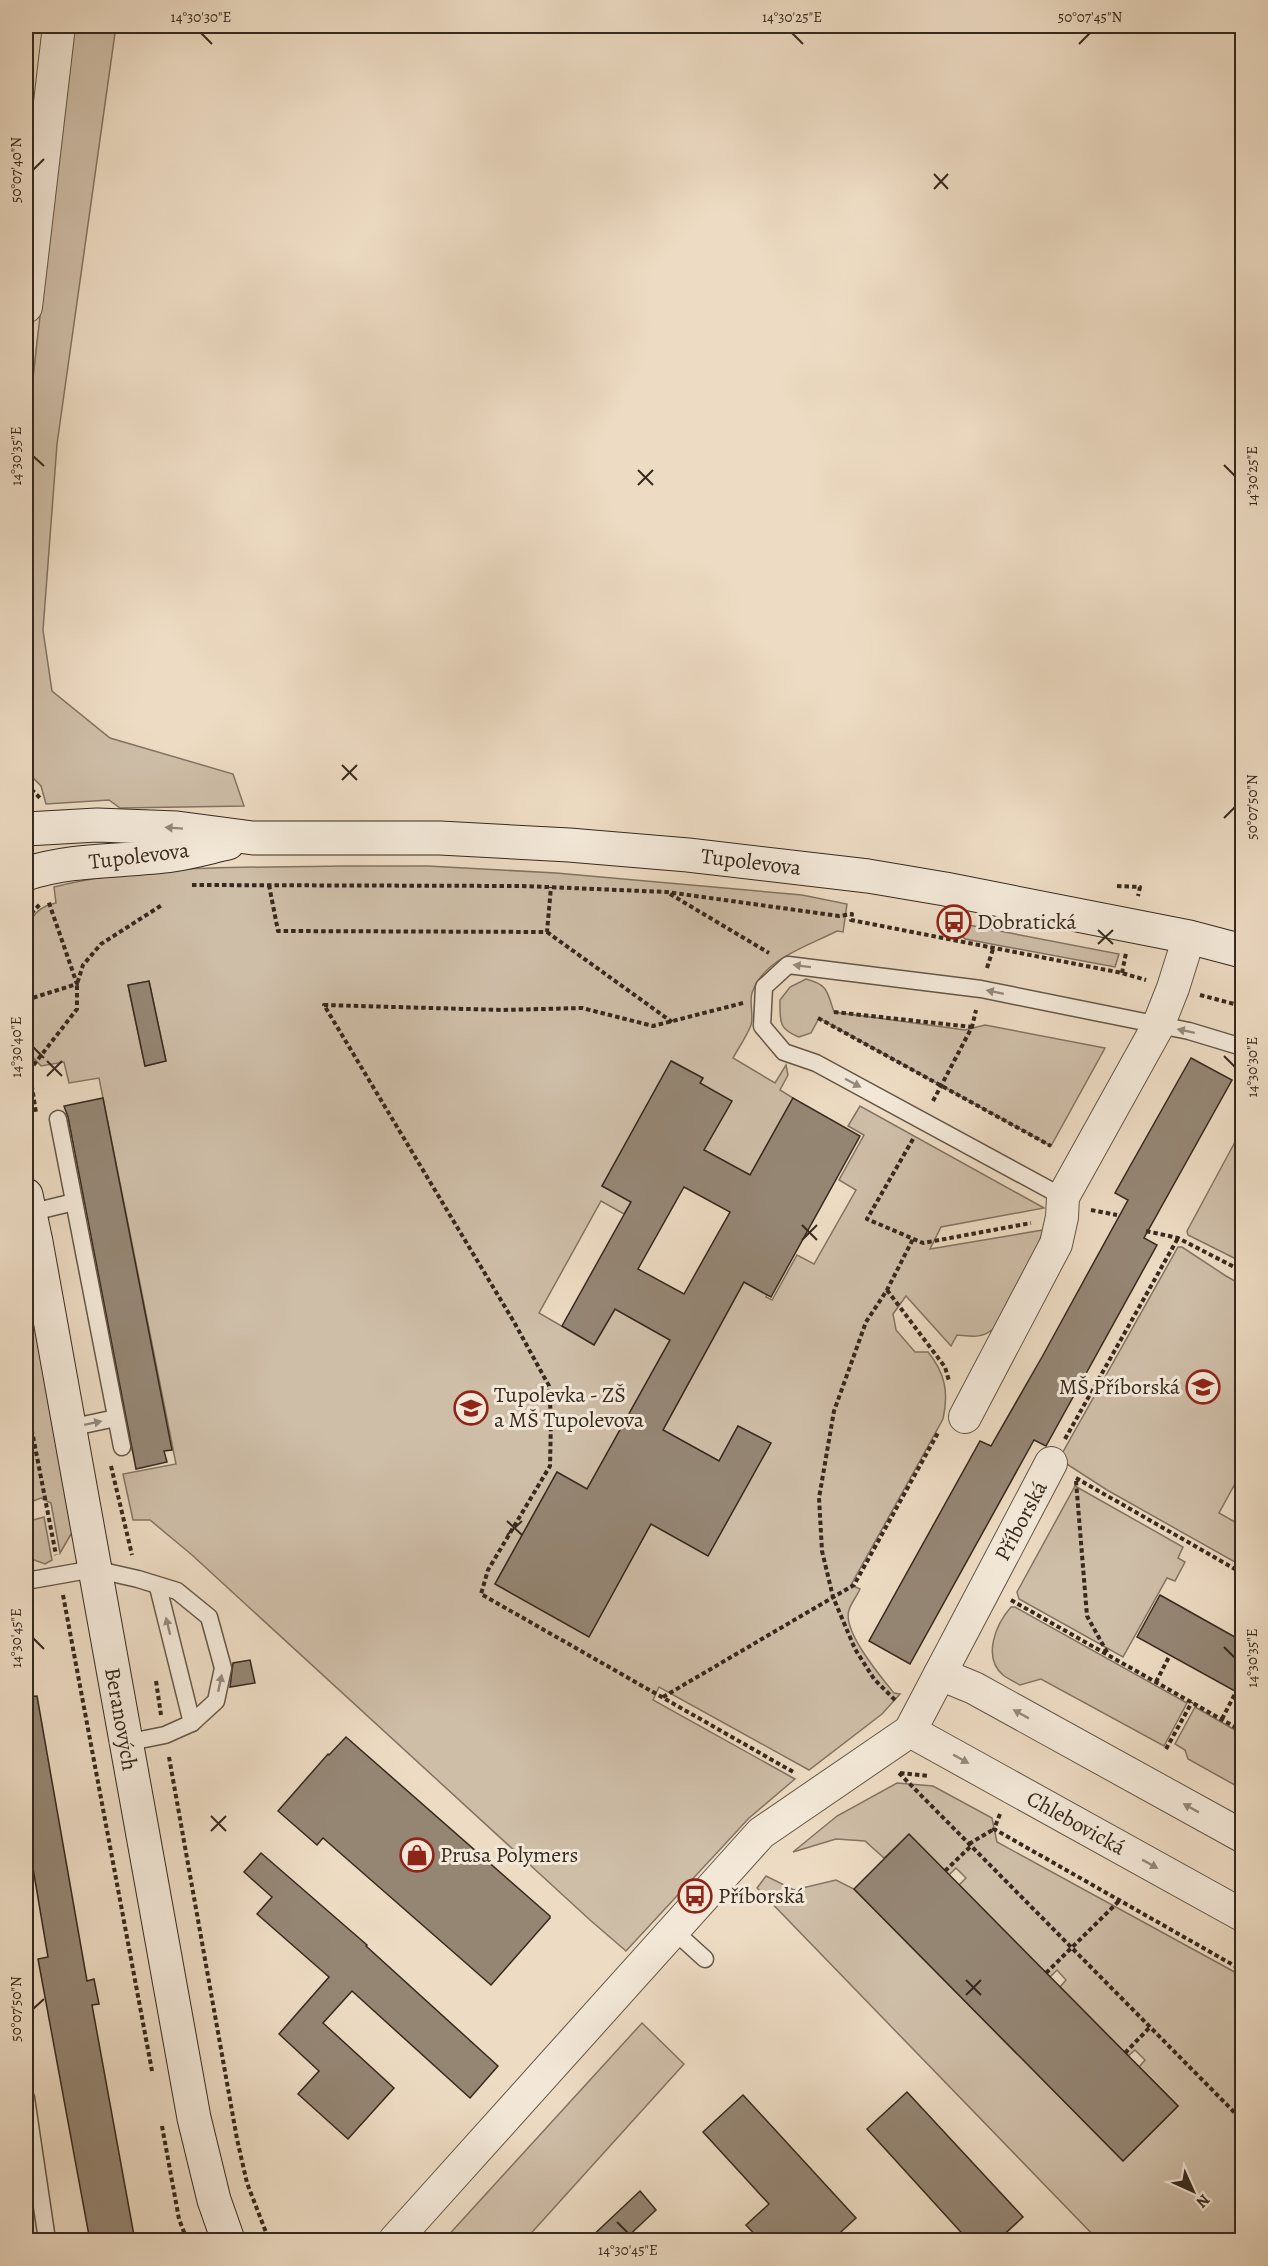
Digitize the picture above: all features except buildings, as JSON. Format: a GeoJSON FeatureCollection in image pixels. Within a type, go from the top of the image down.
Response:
{"type":"FeatureCollection","features":[{"type":"Feature","properties":{"kind":"main road","name":"Tupolevova"},"geometry":{"type":"LineString","coordinates":[[26,829],[39,826],[97,825],[177,828],[253,838],[440,838],[569,845],[688,855],[868,876],[1189,937],[1242,951]]}},
{"type":"Feature","properties":{"kind":"main road","name":"Tupolevova"},"geometry":{"type":"LineString","coordinates":[[26,873],[105,859],[172,855],[253,838]]}},
{"type":"Feature","properties":{"kind":"main road","name":"Beranových"},"geometry":{"type":"LineString","coordinates":[[27,1204],[194,2118],[214,2200],[228,2241]]}},
{"type":"Feature","properties":{"kind":"street"},"geometry":{"type":"LineString","coordinates":[[26,307],[37,103],[59,26]]}},
{"type":"Feature","properties":{"kind":"street"},"geometry":{"type":"LineString","coordinates":[[960,1410],[1056,1244],[1062,1207],[1158,1026],[1189,937]]}},
{"type":"Feature","properties":{"kind":"street","name":"Příborská"},"geometry":{"type":"LineString","coordinates":[[395,2241],[761,1833],[905,1718],[940,1674],[987,1586],[1064,1470]]}},
{"type":"Feature","properties":{"kind":"street"},"geometry":{"type":"LineString","coordinates":[[940,1674],[974,1688],[1242,1836]]}},
{"type":"Feature","properties":{"kind":"street","name":"Chlebovická"},"geometry":{"type":"LineString","coordinates":[[905,1718],[1242,1915]]}},
{"type":"Feature","properties":{"kind":"lane"},"geometry":{"type":"LineString","coordinates":[[1062,1207],[816,1063],[784,1052],[762,1026],[764,987],[788,965],[981,989],[1158,1026],[1189,1030],[1242,1047]]}},
{"type":"Feature","properties":{"kind":"lane"},"geometry":{"type":"LineString","coordinates":[[58,1119],[122,1447]]}},
{"type":"Feature","properties":{"kind":"lane"},"geometry":{"type":"LineString","coordinates":[[27,1204],[74,1202]]}},
{"type":"Feature","properties":{"kind":"lane"},"geometry":{"type":"LineString","coordinates":[[69,1428],[116,1418]]}},
{"type":"Feature","properties":{"kind":"lane"},"geometry":{"type":"LineString","coordinates":[[26,1581],[94,1569],[177,1591],[209,1617],[223,1668],[216,1701],[192,1723],[165,1735],[125,1743]]}},
{"type":"Feature","properties":{"kind":"lane"},"geometry":{"type":"LineString","coordinates":[[158,1587],[192,1723]]}},
{"type":"Feature","properties":{"kind":"lane"},"geometry":{"type":"LineString","coordinates":[[674,1930],[705,1959]]}},
{"type":"Feature","properties":{"kind":"lane"},"geometry":{"type":"LineString","coordinates":[[26,2098],[47,2241]]}},
{"type":"Feature","properties":{"kind":"path"},"geometry":{"type":"LineString","coordinates":[[26,784],[40,798]]}},
{"type":"Feature","properties":{"kind":"path"},"geometry":{"type":"LineString","coordinates":[[183,885],[551,887],[667,892],[839,916],[852,914],[851,920],[1122,973],[1242,1006]]}},
{"type":"Feature","properties":{"kind":"path"},"geometry":{"type":"LineString","coordinates":[[269,885],[278,931],[547,932],[672,1022]]}},
{"type":"Feature","properties":{"kind":"path"},"geometry":{"type":"LineString","coordinates":[[547,932],[551,887]]}},
{"type":"Feature","properties":{"kind":"path"},"geometry":{"type":"LineString","coordinates":[[667,892],[788,965]]}},
{"type":"Feature","properties":{"kind":"path"},"geometry":{"type":"LineString","coordinates":[[47,898],[77,984]]}},
{"type":"Feature","properties":{"kind":"path"},"geometry":{"type":"LineString","coordinates":[[26,920],[39,905]]}},
{"type":"Feature","properties":{"kind":"path"},"geometry":{"type":"LineString","coordinates":[[28,1071],[76,1009],[77,984],[83,964],[101,944],[162,905]]}},
{"type":"Feature","properties":{"kind":"path"},"geometry":{"type":"LineString","coordinates":[[26,1000],[77,984]]}},
{"type":"Feature","properties":{"kind":"path"},"geometry":{"type":"LineString","coordinates":[[764,998],[653,1026],[582,1008],[502,1010],[324,1005],[514,1322],[549,1386],[550,1466],[488,1570],[481,1594],[798,1774]]}},
{"type":"Feature","properties":{"kind":"path"},"geometry":{"type":"LineString","coordinates":[[834,1012],[972,1027]]}},
{"type":"Feature","properties":{"kind":"path"},"geometry":{"type":"LineString","coordinates":[[818,1018],[1051,1146]]}},
{"type":"Feature","properties":{"kind":"path"},"geometry":{"type":"LineString","coordinates":[[923,1244],[1062,1207],[1118,1215]]}},
{"type":"Feature","properties":{"kind":"path"},"geometry":{"type":"LineString","coordinates":[[1146,1231],[1178,1238],[1242,1271]]}},
{"type":"Feature","properties":{"kind":"path"},"geometry":{"type":"LineString","coordinates":[[1109,1656],[1087,1616],[1064,1470],[1178,1238]]}},
{"type":"Feature","properties":{"kind":"path"},"geometry":{"type":"LineString","coordinates":[[905,1718],[874,1679],[855,1649],[833,1597],[822,1551],[819,1498],[834,1411],[866,1322],[887,1290],[913,1239]]}},
{"type":"Feature","properties":{"kind":"path"},"geometry":{"type":"LineString","coordinates":[[662,1697],[854,1585],[960,1410],[945,1367],[887,1290]]}},
{"type":"Feature","properties":{"kind":"path"},"geometry":{"type":"LineString","coordinates":[[26,1400],[152,2074]]}},
{"type":"Feature","properties":{"kind":"path"},"geometry":{"type":"LineString","coordinates":[[1064,1470],[1242,1573]]}},
{"type":"Feature","properties":{"kind":"path"},"geometry":{"type":"LineString","coordinates":[[987,1586],[1242,1731]]}},
{"type":"Feature","properties":{"kind":"path"},"geometry":{"type":"LineString","coordinates":[[1156,1682],[1170,1655]]}},
{"type":"Feature","properties":{"kind":"path"},"geometry":{"type":"LineString","coordinates":[[1222,1719],[1236,1692]]}},
{"type":"Feature","properties":{"kind":"path"},"geometry":{"type":"LineString","coordinates":[[1167,1749],[1192,1702]]}},
{"type":"Feature","properties":{"kind":"path"},"geometry":{"type":"LineString","coordinates":[[169,1757],[237,2139],[247,2183],[269,2241]]}},
{"type":"Feature","properties":{"kind":"path"},"geometry":{"type":"LineString","coordinates":[[936,1777],[899,1773],[1242,2120]]}},
{"type":"Feature","properties":{"kind":"path"},"geometry":{"type":"LineString","coordinates":[[945,1871],[970,1845],[994,1829],[1001,1813],[991,1808]]}},
{"type":"Feature","properties":{"kind":"path"},"geometry":{"type":"LineString","coordinates":[[994,1829],[1242,1970]]}},
{"type":"Feature","properties":{"kind":"path"},"geometry":{"type":"LineString","coordinates":[[1046,1973],[1119,1901]]}},
{"type":"Feature","properties":{"kind":"path"},"geometry":{"type":"LineString","coordinates":[[1125,2053],[1150,2027]]}},
{"type":"Feature","properties":{"kind":"path"},"geometry":{"type":"LineString","coordinates":[[1235,2112],[1242,2110]]}},
{"type":"Feature","properties":{"kind":"path"},"geometry":{"type":"LineString","coordinates":[[161,2120],[179,2219],[187,2241]]}},
{"type":"Feature","properties":{"kind":"shaded area"},"geometry":{"type":"Polygon","coordinates":[[[73,26],[116,26],[57,444],[43,630],[52,691],[110,738],[233,774],[244,806],[120,808],[109,800],[46,804],[41,786],[26,771],[26,439],[73,26]]]}},
{"type":"Feature","properties":{"kind":"shaded area","name":"Tupolevka - ZŠ a MŠ Tupolevova"},"geometry":{"type":"Polygon","coordinates":[[[428,866],[556,873],[802,895],[847,904],[843,932],[837,931],[776,962],[758,981],[752,993],[751,1025],[733,1058],[775,1083],[786,1065],[788,1075],[780,1090],[793,1098],[750,1175],[704,1150],[700,1083],[703,1078],[672,1061],[602,1186],[631,1202],[624,1214],[601,1201],[539,1313],[594,1345],[615,1309],[670,1340],[587,1489],[557,1472],[495,1584],[589,1636],[651,1524],[695,1502],[770,1443],[738,1426],[719,1461],[663,1430],[744,1282],[772,1300],[797,1255],[814,1264],[856,1190],[839,1180],[864,1135],[848,1126],[860,1106],[1044,1208],[941,1227],[930,1249],[1043,1230],[1039,1242],[993,1329],[989,1332],[976,1336],[957,1335],[951,1346],[906,1296],[893,1314],[896,1330],[915,1352],[928,1352],[934,1360],[942,1375],[946,1400],[943,1419],[851,1585],[860,1589],[849,1610],[848,1619],[851,1630],[880,1676],[894,1693],[900,1694],[882,1714],[809,1770],[659,1687],[653,1700],[795,1779],[749,1818],[626,1951],[192,1555],[150,1520],[133,1520],[123,1474],[176,1464],[99,1078],[69,1083],[64,1062],[41,1066],[31,1055],[26,1008],[26,927],[38,911],[56,903],[54,887],[124,874],[160,871],[232,867],[428,866]],[[149,981],[128,985],[145,1066],[166,1061],[149,981]]]}},
{"type":"Feature","properties":{"kind":"shaded area"},"geometry":{"type":"Polygon","coordinates":[[[958,923],[1119,954],[1115,967],[965,939],[957,930],[958,923]]]}},
{"type":"Feature","properties":{"kind":"shaded area"},"geometry":{"type":"Polygon","coordinates":[[[806,979],[814,981],[826,990],[834,1012],[965,1030],[985,1025],[1105,1048],[1051,1146],[819,1018],[811,1033],[799,1037],[787,1031],[780,1019],[780,1000],[790,987],[806,979]]]}},
{"type":"Feature","properties":{"kind":"shaded area"},"geometry":{"type":"Polygon","coordinates":[[[1242,1129],[1242,1262],[1188,1235],[1187,1231],[1242,1129]]]}},
{"type":"Feature","properties":{"kind":"shaded area"},"geometry":{"type":"Polygon","coordinates":[[[1178,1247],[1182,1247],[1242,1285],[1242,1471],[1219,1513],[1242,1526],[1242,1566],[1107,1490],[1059,1459],[1178,1247]]]}},
{"type":"Feature","properties":{"kind":"shaded area"},"geometry":{"type":"Polygon","coordinates":[[[26,1259],[74,1529],[60,1553],[51,1503],[41,1498],[26,1504],[26,1259]]]}},
{"type":"Feature","properties":{"kind":"shaded area"},"geometry":{"type":"Polygon","coordinates":[[[1075,1486],[1183,1547],[1178,1558],[1185,1562],[1175,1581],[1167,1578],[1123,1657],[1019,1599],[1017,1592],[1075,1486]]]}},
{"type":"Feature","properties":{"kind":"shaded area"},"geometry":{"type":"Polygon","coordinates":[[[44,1517],[52,1560],[45,1564],[26,1557],[26,1522],[44,1517]]]}},
{"type":"Feature","properties":{"kind":"shaded area"},"geometry":{"type":"Polygon","coordinates":[[[1011,1607],[1015,1607],[1187,1703],[1164,1746],[1041,1679],[1020,1685],[1003,1675],[993,1659],[993,1641],[1000,1622],[1011,1607]]]}},
{"type":"Feature","properties":{"kind":"shaded area"},"geometry":{"type":"Polygon","coordinates":[[[1195,1707],[1242,1734],[1242,1789],[1188,1759],[1185,1750],[1175,1744],[1195,1707]]]}},
{"type":"Feature","properties":{"kind":"shaded area"},"geometry":{"type":"Polygon","coordinates":[[[897,1783],[933,1786],[992,1818],[997,1842],[1242,1976],[1242,2240],[1098,2240],[757,1888],[766,1876],[794,1890],[836,1880],[854,1889],[1123,2161],[1178,2106],[1139,2067],[1145,2060],[1135,2050],[1128,2056],[1060,1987],[1066,1980],[1057,1970],[1050,1977],[959,1885],[966,1878],[956,1868],[949,1875],[909,1835],[884,1858],[865,1841],[836,1839],[793,1852],[837,1816],[897,1783]]]}},
{"type":"Feature","properties":{"kind":"shaded area"},"geometry":{"type":"Polygon","coordinates":[[[642,2023],[684,2064],[525,2240],[444,2240],[642,2023]]]}},
{"type":"Feature","properties":{"kind":"place","name":"Dobratická"},"geometry":{"type":"Point","coordinates":[954,922]}},
{"type":"Feature","properties":{"kind":"place","name":"MŠ Příborská"},"geometry":{"type":"Point","coordinates":[1203,1387]}},
{"type":"Feature","properties":{"kind":"place","name":"Tupolevka - ZŠ a MŠ Tupolevova"},"geometry":{"type":"Point","coordinates":[471,1408]}},
{"type":"Feature","properties":{"kind":"place","name":"Prusa Polymers"},"geometry":{"type":"Point","coordinates":[417,1855]}},
{"type":"Feature","properties":{"kind":"place","name":"Příborská"},"geometry":{"type":"Point","coordinates":[695,1896]}}]}
